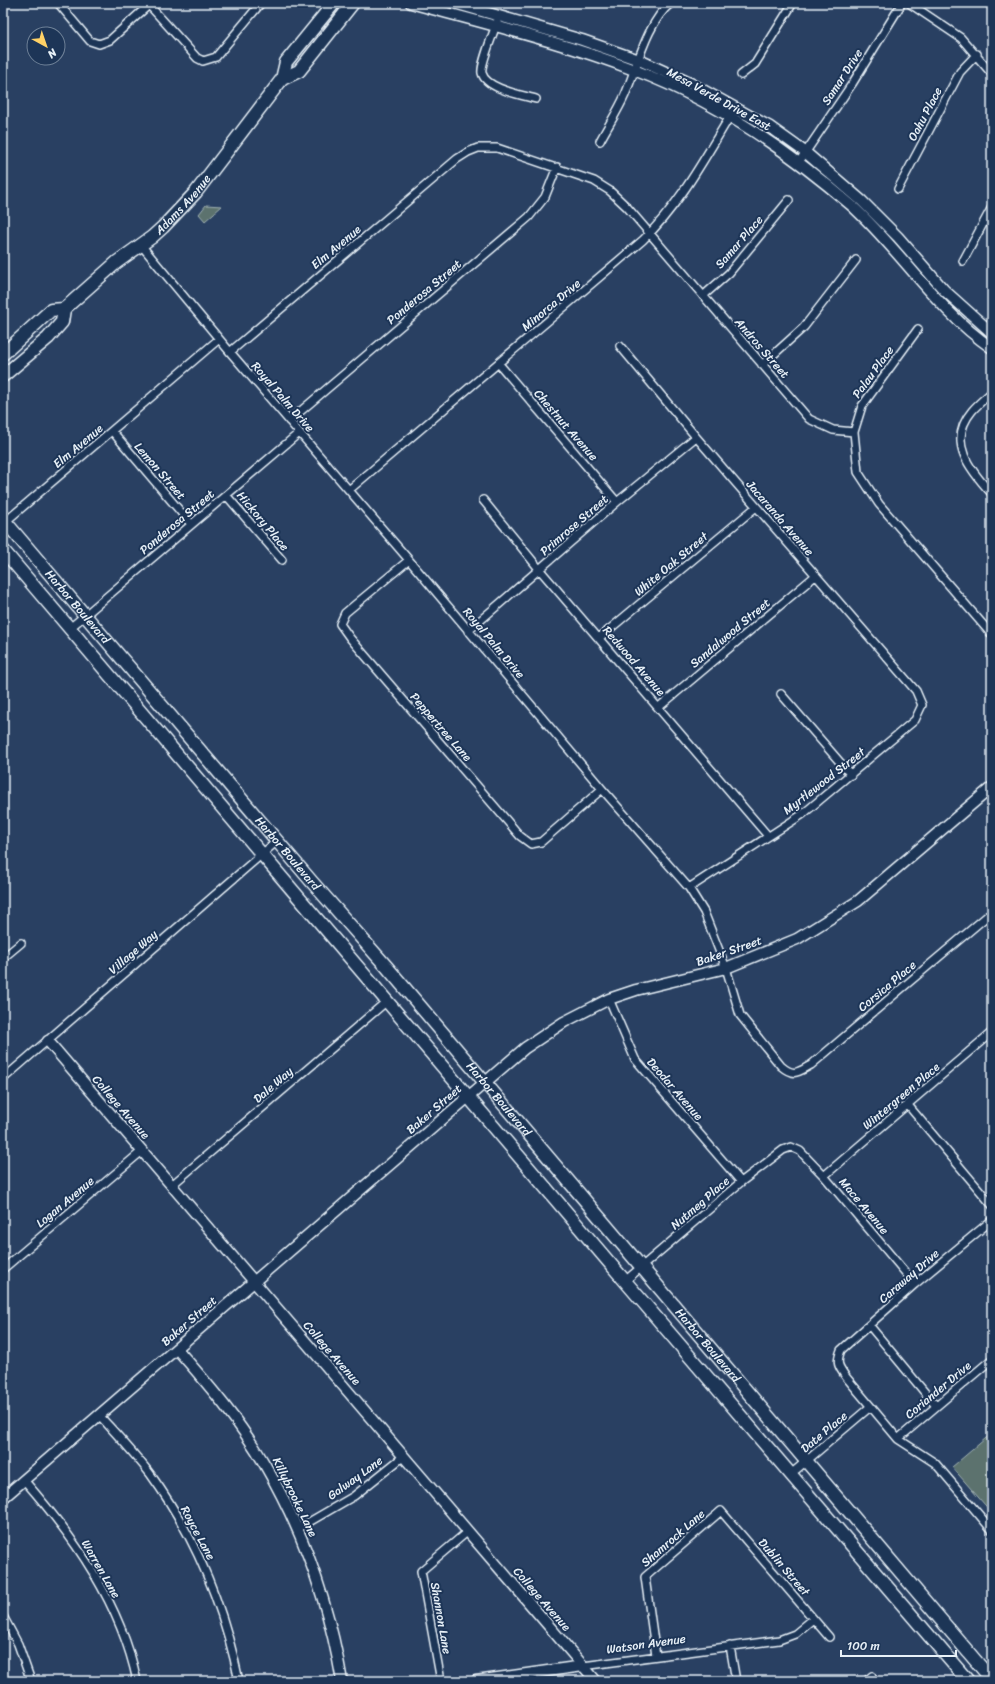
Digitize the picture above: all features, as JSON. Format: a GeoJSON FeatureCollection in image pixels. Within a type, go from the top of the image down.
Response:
{"type":"FeatureCollection","features":[{"type":"Feature","properties":{"kind":"main road","name":"Adams Avenue"},"geometry":{"type":"LineString","coordinates":[[3,376],[48,338],[62,322],[64,310],[104,273],[163,227],[196,192],[282,79],[286,62],[334,3]]}},
{"type":"Feature","properties":{"kind":"main road","name":"Adams Avenue"},"geometry":{"type":"LineString","coordinates":[[282,79],[299,72],[353,3]]}},
{"type":"Feature","properties":{"kind":"main road","name":"Adams Avenue"},"geometry":{"type":"LineString","coordinates":[[3,354],[52,310],[64,310]]}},
{"type":"Feature","properties":{"kind":"main road","name":"Harbor Boulevard"},"geometry":{"type":"LineString","coordinates":[[4,520],[277,841],[386,966],[992,1680]]}},
{"type":"Feature","properties":{"kind":"main road","name":"Harbor Boulevard"},"geometry":{"type":"LineString","coordinates":[[3,550],[625,1281],[968,1681]]}},
{"type":"Feature","properties":{"kind":"main road"},"geometry":{"type":"LineString","coordinates":[[914,1618],[928,1604]]}},
{"type":"Feature","properties":{"kind":"street"},"geometry":{"type":"LineString","coordinates":[[58,3],[90,41],[99,44],[110,40],[150,4],[197,58],[203,61],[216,58],[261,3]]}},
{"type":"Feature","properties":{"kind":"street","name":"Mesa Verde Drive East"},"geometry":{"type":"LineString","coordinates":[[412,3],[577,50],[635,70],[681,91],[758,133],[798,162],[852,206],[886,241],[956,319],[992,348]]}},
{"type":"Feature","properties":{"kind":"street","name":"Mesa Verde Drive East"},"geometry":{"type":"LineString","coordinates":[[454,3],[582,40],[639,60],[690,83],[770,127],[805,152],[862,201],[898,237],[944,290],[992,333]]}},
{"type":"Feature","properties":{"kind":"street"},"geometry":{"type":"LineString","coordinates":[[600,141],[624,97],[653,24],[661,11],[671,3]]}},
{"type":"Feature","properties":{"kind":"street"},"geometry":{"type":"LineString","coordinates":[[741,75],[755,64],[793,3]]}},
{"type":"Feature","properties":{"kind":"street","name":"Samar Drive"},"geometry":{"type":"LineString","coordinates":[[798,162],[852,84],[902,3]]}},
{"type":"Feature","properties":{"kind":"street"},"geometry":{"type":"LineString","coordinates":[[909,3],[961,38],[977,54],[992,74]]}},
{"type":"Feature","properties":{"kind":"street"},"geometry":{"type":"LineString","coordinates":[[498,16],[482,68],[484,78],[493,86],[536,99]]}},
{"type":"Feature","properties":{"kind":"street","name":"Oahu Place"},"geometry":{"type":"LineString","coordinates":[[898,189],[960,72],[977,54]]}},
{"type":"Feature","properties":{"kind":"street","name":"Minorca Drive"},"geometry":{"type":"LineString","coordinates":[[349,490],[499,364],[650,233],[691,182],[736,107]]}},
{"type":"Feature","properties":{"kind":"street","name":"Andros Street"},"geometry":{"type":"LineString","coordinates":[[457,159],[473,150],[490,147],[557,167],[594,181],[610,191],[627,207],[650,233],[809,420],[833,430],[854,432]]}},
{"type":"Feature","properties":{"kind":"street","name":"Elm Avenue"},"geometry":{"type":"LineString","coordinates":[[230,352],[457,159]]}},
{"type":"Feature","properties":{"kind":"street","name":"Ponderosa Street"},"geometry":{"type":"LineString","coordinates":[[289,421],[529,217],[545,197],[557,167]]}},
{"type":"Feature","properties":{"kind":"street","name":"Samar Place"},"geometry":{"type":"LineString","coordinates":[[703,296],[729,273],[789,200]]}},
{"type":"Feature","properties":{"kind":"street"},"geometry":{"type":"LineString","coordinates":[[963,261],[992,207]]}},
{"type":"Feature","properties":{"kind":"street","name":"Royal Palm Drive"},"geometry":{"type":"LineString","coordinates":[[141,245],[219,340],[409,560],[602,789],[689,888],[704,912],[726,968],[740,1014],[781,1066],[788,1072],[795,1074]]}},
{"type":"Feature","properties":{"kind":"street"},"geometry":{"type":"LineString","coordinates":[[762,364],[804,327],[856,260]]}},
{"type":"Feature","properties":{"kind":"street","name":"Palau Place"},"geometry":{"type":"LineString","coordinates":[[854,432],[862,406],[918,329]]}},
{"type":"Feature","properties":{"kind":"street","name":"Elm Avenue"},"geometry":{"type":"LineString","coordinates":[[4,520],[112,432],[219,340]]}},
{"type":"Feature","properties":{"kind":"street","name":"Jacaranda Avenue"},"geometry":{"type":"LineString","coordinates":[[620,346],[815,576],[916,691],[922,706]]}},
{"type":"Feature","properties":{"kind":"street","name":"Chestnut Avenue"},"geometry":{"type":"LineString","coordinates":[[499,364],[618,502]]}},
{"type":"Feature","properties":{"kind":"street"},"geometry":{"type":"LineString","coordinates":[[992,392],[972,411],[966,419],[961,439],[962,449],[966,461],[972,471],[992,494]]}},
{"type":"Feature","properties":{"kind":"street","name":"Lemon Street"},"geometry":{"type":"LineString","coordinates":[[112,432],[191,524]]}},
{"type":"Feature","properties":{"kind":"street"},"geometry":{"type":"LineString","coordinates":[[854,432],[858,472],[879,504],[992,635]]}},
{"type":"Feature","properties":{"kind":"street","name":"Ponderosa Street"},"geometry":{"type":"LineString","coordinates":[[70,628],[299,433]]}},
{"type":"Feature","properties":{"kind":"street","name":"Primrose Street"},"geometry":{"type":"LineString","coordinates":[[468,631],[696,437]]}},
{"type":"Feature","properties":{"kind":"street","name":"Hickory Place"},"geometry":{"type":"LineString","coordinates":[[226,495],[282,560]]}},
{"type":"Feature","properties":{"kind":"street","name":"Redwood Avenue"},"geometry":{"type":"LineString","coordinates":[[482,500],[540,570],[768,836]]}},
{"type":"Feature","properties":{"kind":"street","name":"White Oak Street"},"geometry":{"type":"LineString","coordinates":[[599,638],[756,507]]}},
{"type":"Feature","properties":{"kind":"street","name":"Peppertree Lane"},"geometry":{"type":"LineString","coordinates":[[409,560],[345,613],[340,624],[350,638],[520,836],[531,844],[541,842],[602,789]]}},
{"type":"Feature","properties":{"kind":"street","name":"Sandalwood Street"},"geometry":{"type":"LineString","coordinates":[[659,707],[815,576]]}},
{"type":"Feature","properties":{"kind":"street"},"geometry":{"type":"LineString","coordinates":[[781,694],[851,775]]}},
{"type":"Feature","properties":{"kind":"street","name":"Myrtlewood Street"},"geometry":{"type":"LineString","coordinates":[[689,888],[803,814],[915,720],[922,706]]}},
{"type":"Feature","properties":{"kind":"street","name":"Baker Street"},"geometry":{"type":"LineString","coordinates":[[3,1498],[525,1048],[564,1022],[609,999],[636,990],[726,968],[797,939],[858,901],[992,787]]}},
{"type":"Feature","properties":{"kind":"street","name":"Village Way"},"geometry":{"type":"LineString","coordinates":[[3,1079],[277,841]]}},
{"type":"Feature","properties":{"kind":"street","name":"Corsica Place"},"geometry":{"type":"LineString","coordinates":[[795,1074],[811,1065],[992,912]]}},
{"type":"Feature","properties":{"kind":"street"},"geometry":{"type":"LineString","coordinates":[[3,958],[21,943]]}},
{"type":"Feature","properties":{"kind":"street","name":"Deodar Avenue"},"geometry":{"type":"LineString","coordinates":[[609,999],[635,1059],[741,1182]]}},
{"type":"Feature","properties":{"kind":"street","name":"Dale Way"},"geometry":{"type":"LineString","coordinates":[[172,1185],[387,1000]]}},
{"type":"Feature","properties":{"kind":"street","name":"Wintergreen Place"},"geometry":{"type":"LineString","coordinates":[[824,1176],[907,1104],[991,1035]]}},
{"type":"Feature","properties":{"kind":"street","name":"College Avenue"},"geometry":{"type":"LineString","coordinates":[[48,1041],[596,1681]]}},
{"type":"Feature","properties":{"kind":"street"},"geometry":{"type":"LineString","coordinates":[[907,1104],[992,1205]]}},
{"type":"Feature","properties":{"kind":"street","name":"Nutmeg Place"},"geometry":{"type":"LineString","coordinates":[[625,1281],[741,1182],[783,1150],[791,1147]]}},
{"type":"Feature","properties":{"kind":"street","name":"Mace Avenue"},"geometry":{"type":"LineString","coordinates":[[791,1147],[800,1151],[824,1176],[915,1284]]}},
{"type":"Feature","properties":{"kind":"street","name":"Logan Avenue"},"geometry":{"type":"LineString","coordinates":[[3,1269],[142,1151]]}},
{"type":"Feature","properties":{"kind":"street","name":"Caraway Drive"},"geometry":{"type":"LineString","coordinates":[[870,1407],[839,1367],[838,1360],[841,1350],[915,1284],[992,1220]]}},
{"type":"Feature","properties":{"kind":"street"},"geometry":{"type":"LineString","coordinates":[[869,1325],[936,1406]]}},
{"type":"Feature","properties":{"kind":"street","name":"Killybrooke Lane"},"geometry":{"type":"LineString","coordinates":[[177,1349],[214,1392],[246,1435],[265,1464],[297,1529],[313,1568],[325,1604],[342,1681]]}},
{"type":"Feature","properties":{"kind":"street","name":"Coriander Drive"},"geometry":{"type":"LineString","coordinates":[[898,1438],[992,1359]]}},
{"type":"Feature","properties":{"kind":"street"},"geometry":{"type":"LineString","coordinates":[[870,1407],[898,1438],[935,1463],[992,1530]]}},
{"type":"Feature","properties":{"kind":"street","name":"Date Place"},"geometry":{"type":"LineString","coordinates":[[791,1474],[870,1407]]}},
{"type":"Feature","properties":{"kind":"street","name":"Royce Lane"},"geometry":{"type":"LineString","coordinates":[[99,1415],[150,1475],[188,1536],[218,1603],[232,1648],[239,1681]]}},
{"type":"Feature","properties":{"kind":"street","name":"Galway Lane"},"geometry":{"type":"LineString","coordinates":[[297,1529],[354,1496],[404,1456]]}},
{"type":"Feature","properties":{"kind":"street","name":"Warren Lane"},"geometry":{"type":"LineString","coordinates":[[24,1480],[58,1520],[93,1571],[122,1635],[136,1681]]}},
{"type":"Feature","properties":{"kind":"street","name":"Dublin Street"},"geometry":{"type":"LineString","coordinates":[[721,1511],[829,1637]]}},
{"type":"Feature","properties":{"kind":"street","name":"Shamrock Lane"},"geometry":{"type":"LineString","coordinates":[[656,1656],[645,1577],[721,1511]]}},
{"type":"Feature","properties":{"kind":"street","name":"Shannon Lane"},"geometry":{"type":"LineString","coordinates":[[441,1681],[421,1571],[467,1532]]}},
{"type":"Feature","properties":{"kind":"street"},"geometry":{"type":"LineString","coordinates":[[3,1616],[18,1644],[31,1681]]}},
{"type":"Feature","properties":{"kind":"street","name":"Watson Avenue"},"geometry":{"type":"LineString","coordinates":[[476,1681],[779,1640],[795,1634],[813,1619]]}},
{"type":"Feature","properties":{"kind":"street"},"geometry":{"type":"LineString","coordinates":[[730,1646],[736,1681]]}},
{"type":"Feature","properties":{"kind":"green space"},"geometry":{"type":"Polygon","coordinates":[[[206,205],[222,206],[205,221],[199,214],[206,205]]]}},
{"type":"Feature","properties":{"kind":"green space"},"geometry":{"type":"Polygon","coordinates":[[[992,1433],[992,1513],[952,1467],[992,1433]]]}}]}
